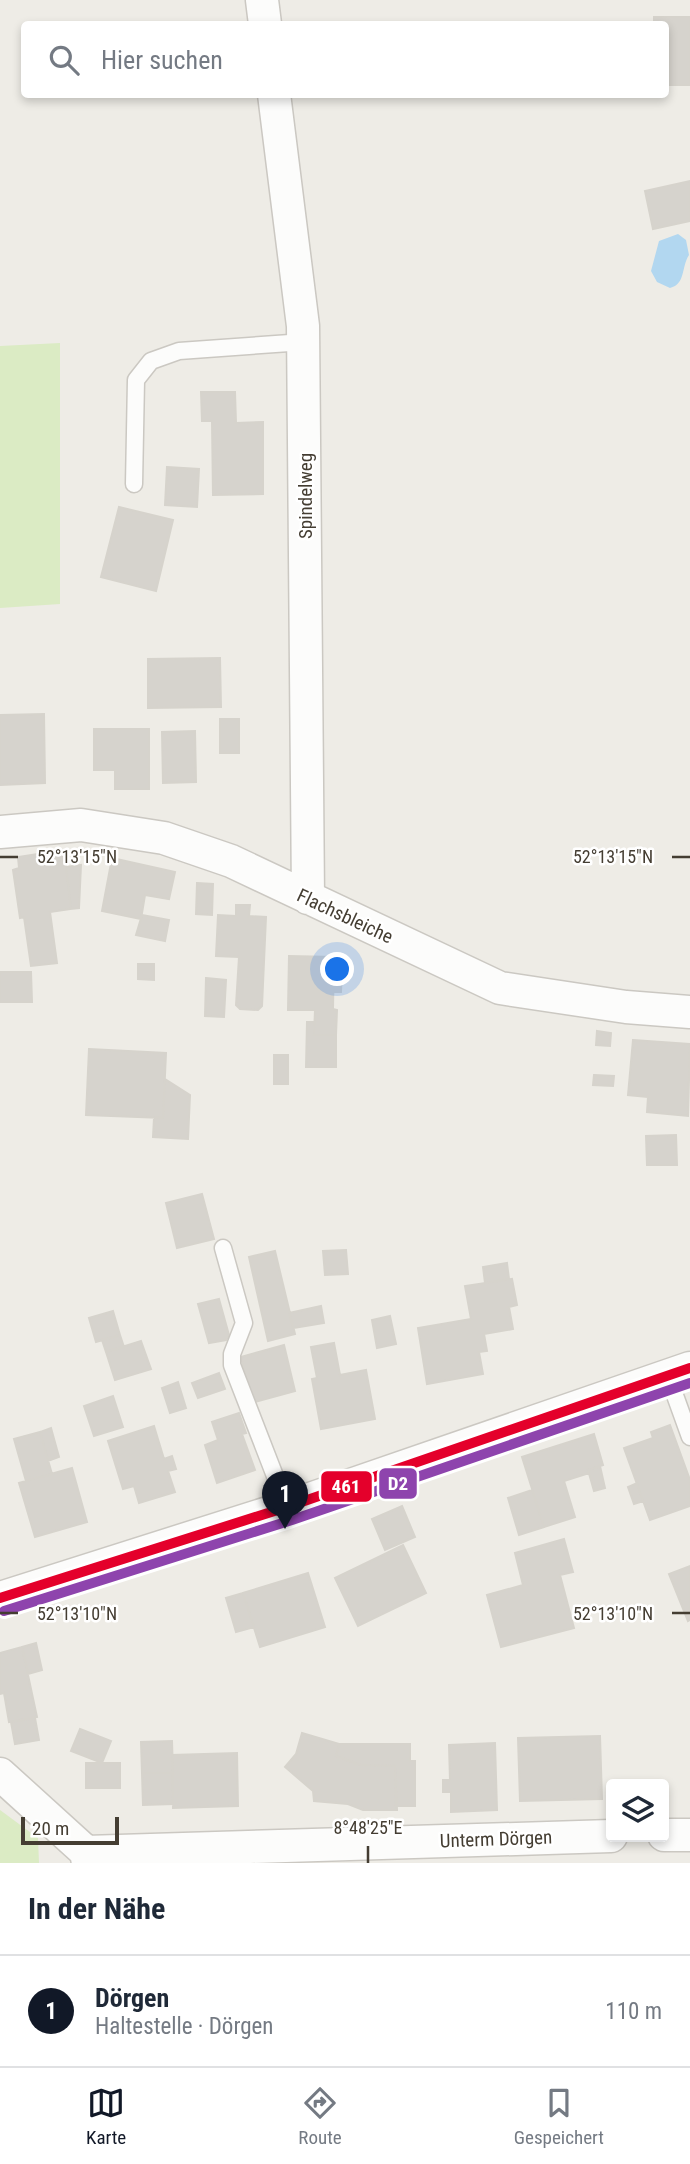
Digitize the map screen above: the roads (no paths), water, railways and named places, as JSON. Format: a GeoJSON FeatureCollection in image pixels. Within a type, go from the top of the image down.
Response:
{"type":"FeatureCollection","features":[{"type":"Feature","properties":{"kind":"street"},"geometry":{"type":"LineString","coordinates":[[262,0],[265,21]]}},
{"type":"Feature","properties":{"kind":"street","name":"Spindelweg"},"geometry":{"type":"LineString","coordinates":[[274,98],[304,342],[308,898]]}},
{"type":"Feature","properties":{"kind":"street","name":"Flachsbleiche"},"geometry":{"type":"LineString","coordinates":[[0,832],[81,825],[164,838],[231,861],[500,988],[626,1007],[690,1012]]}},
{"type":"Feature","properties":{"kind":"street"},"geometry":{"type":"LineString","coordinates":[[0,1598],[287,1507],[679,1372]]}},
{"type":"Feature","properties":{"kind":"street"},"geometry":{"type":"LineString","coordinates":[[0,1774],[87,1857]]}},
{"type":"Feature","properties":{"kind":"street"},"geometry":{"type":"LineString","coordinates":[[669,1835],[690,1835]]}},
{"type":"Feature","properties":{"kind":"street","name":"Unterm Dörgen"},"geometry":{"type":"LineString","coordinates":[[87,1857],[606,1836]]}},
{"type":"Feature","properties":{"kind":"lane"},"geometry":{"type":"LineString","coordinates":[[134,484],[136,380],[151,361],[179,351],[304,342]]}},
{"type":"Feature","properties":{"kind":"lane"},"geometry":{"type":"LineString","coordinates":[[223,1248],[244,1323],[232,1354],[232,1365],[287,1507]]}},
{"type":"Feature","properties":{"kind":"lane"},"geometry":{"type":"LineString","coordinates":[[679,1372],[690,1437]]}},
{"type":"Feature","properties":{"kind":"water"},"geometry":{"type":"Polygon","coordinates":[[[678,234],[686,240],[689,255],[679,283],[670,288],[657,282],[651,271],[659,241],[678,234]]]}},
{"type":"Feature","properties":{"kind":"place","name":"Dörgen"},"geometry":{"type":"Point","coordinates":[285,1529]}}]}
